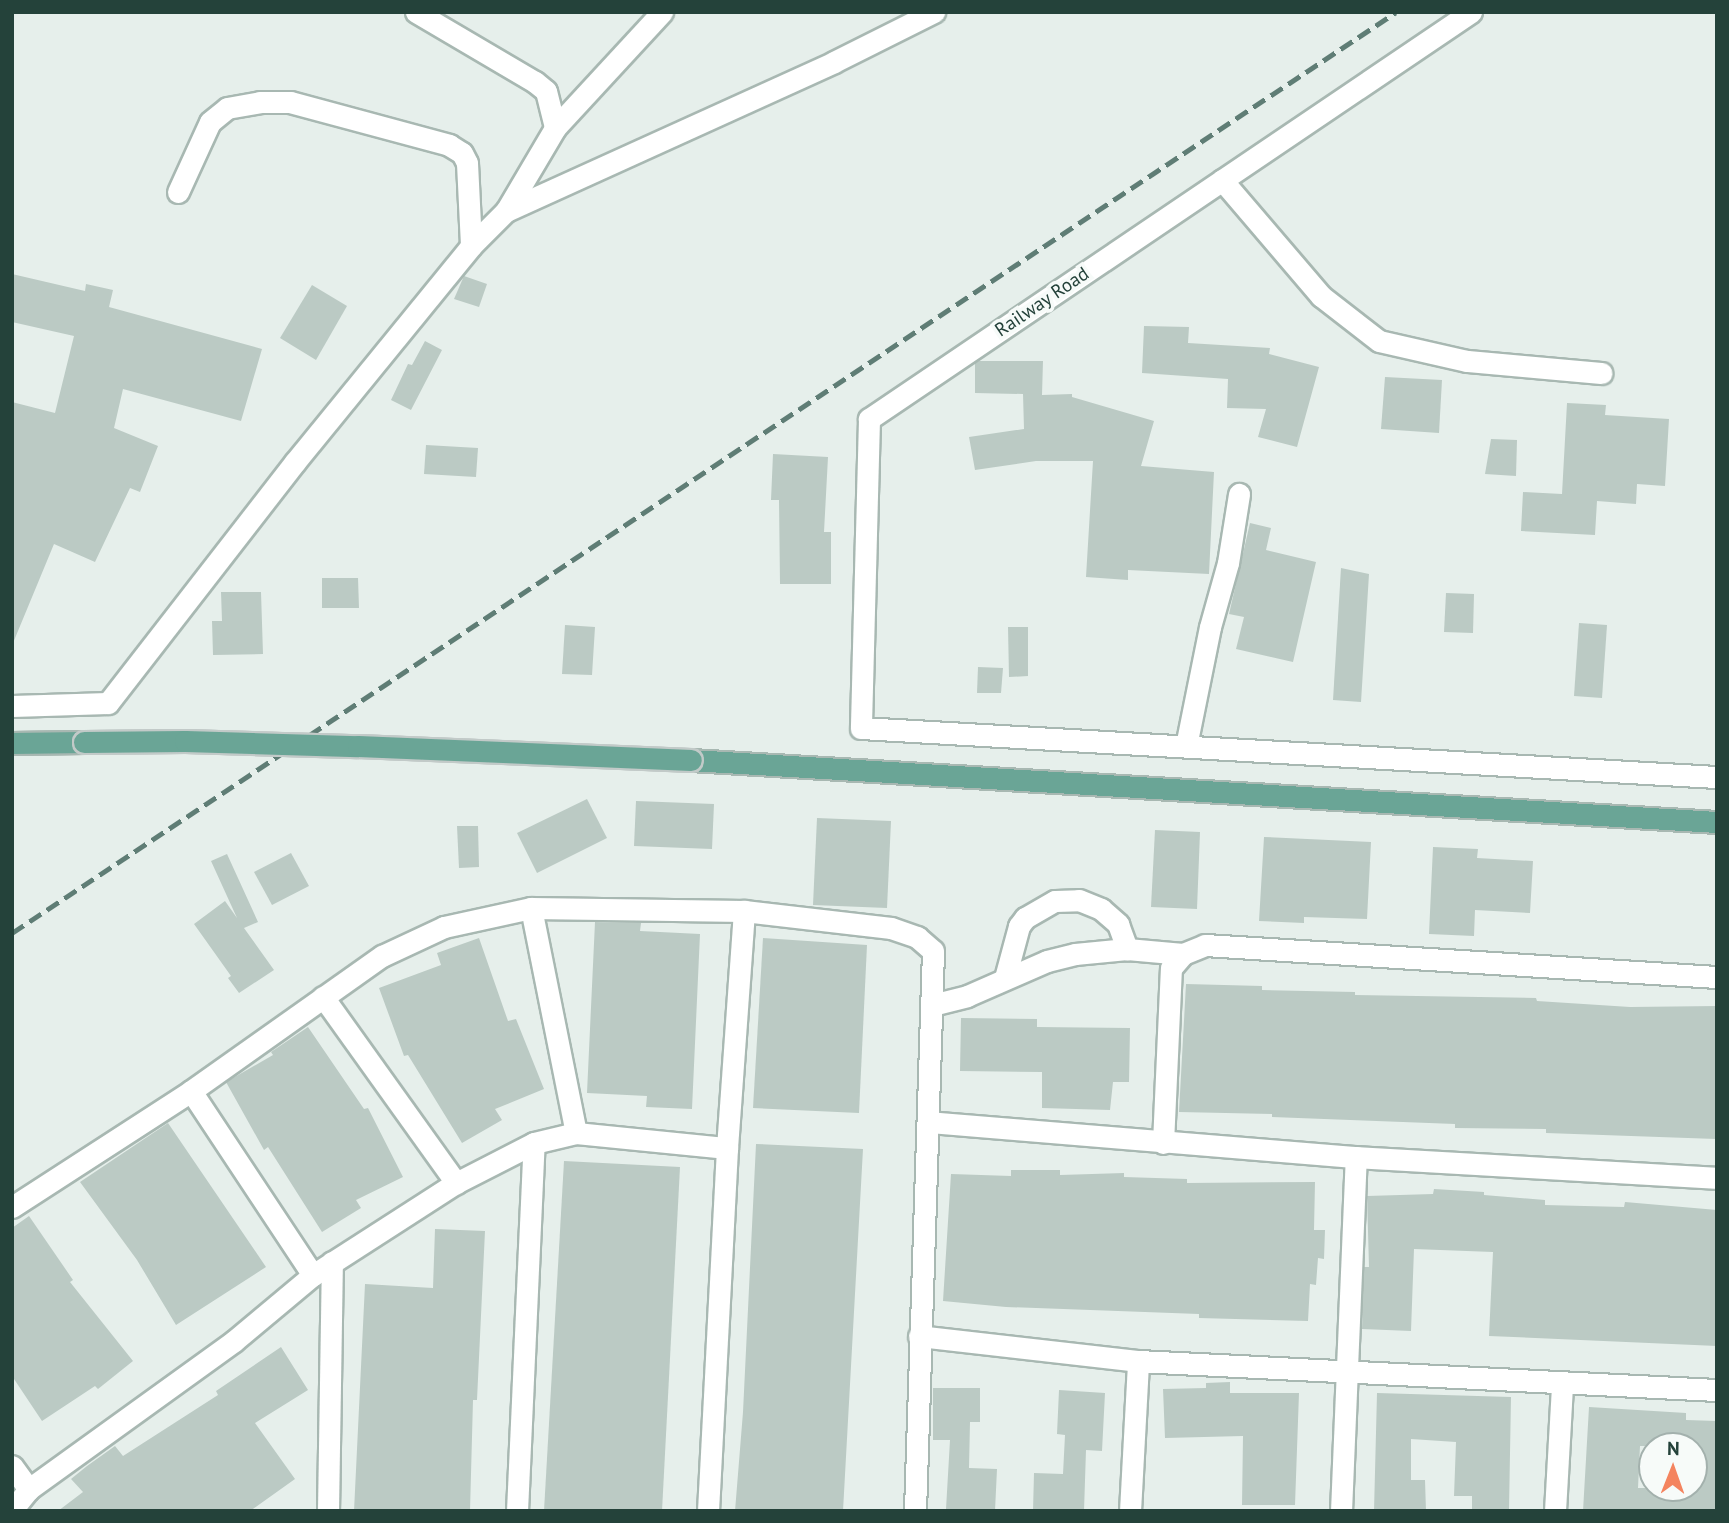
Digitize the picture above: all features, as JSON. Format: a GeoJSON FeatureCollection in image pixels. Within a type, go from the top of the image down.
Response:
{"type":"FeatureCollection","features":[{"type":"Feature","properties":{"kind":"main road"},"geometry":{"type":"LineString","coordinates":[[12,743],[331,745],[691,760],[1717,822]]}},
{"type":"Feature","properties":{"kind":"street"},"geometry":{"type":"LineString","coordinates":[[416,12],[546,91],[555,128]]}},
{"type":"Feature","properties":{"kind":"street"},"geometry":{"type":"LineString","coordinates":[[12,706],[108,703],[295,462],[471,246],[506,211],[555,128],[662,12]]}},
{"type":"Feature","properties":{"kind":"street"},"geometry":{"type":"LineString","coordinates":[[506,211],[834,62],[934,12]]}},
{"type":"Feature","properties":{"kind":"street","name":"Railway Road"},"geometry":{"type":"LineString","coordinates":[[1186,746],[862,728],[869,419],[1471,12]]}},
{"type":"Feature","properties":{"kind":"street"},"geometry":{"type":"LineString","coordinates":[[177,192],[210,122],[227,108],[260,102],[290,102],[449,145],[462,153],[467,163],[471,246]]}},
{"type":"Feature","properties":{"kind":"street"},"geometry":{"type":"LineString","coordinates":[[1222,180],[1321,296],[1380,341],[1467,361],[1601,373]]}},
{"type":"Feature","properties":{"kind":"street"},"geometry":{"type":"LineString","coordinates":[[1239,494],[1228,564],[1210,627],[1186,746],[1717,776]]}},
{"type":"Feature","properties":{"kind":"street"},"geometry":{"type":"LineString","coordinates":[[1005,978],[1020,926],[1026,918],[1055,901],[1079,900],[1110,915],[1118,924],[1127,948]]}},
{"type":"Feature","properties":{"kind":"street"},"geometry":{"type":"LineString","coordinates":[[531,908],[576,1133]]}},
{"type":"Feature","properties":{"kind":"street"},"geometry":{"type":"LineString","coordinates":[[12,1207],[191,1091],[382,956],[444,927],[531,908],[744,911],[844,920],[891,928],[917,937],[933,951],[915,1511]]}},
{"type":"Feature","properties":{"kind":"street"},"geometry":{"type":"LineString","coordinates":[[708,1511],[727,1148],[744,911]]}},
{"type":"Feature","properties":{"kind":"street"},"geometry":{"type":"LineString","coordinates":[[1163,1143],[1171,968],[1183,954],[1205,945],[1717,977]]}},
{"type":"Feature","properties":{"kind":"street"},"geometry":{"type":"LineString","coordinates":[[932,1005],[967,996],[1046,961],[1127,948],[1183,954]]}},
{"type":"Feature","properties":{"kind":"street"},"geometry":{"type":"LineString","coordinates":[[323,997],[456,1184]]}},
{"type":"Feature","properties":{"kind":"street"},"geometry":{"type":"LineString","coordinates":[[191,1091],[313,1275]]}},
{"type":"Feature","properties":{"kind":"street"},"geometry":{"type":"LineString","coordinates":[[928,1122],[1356,1157],[1717,1178]]}},
{"type":"Feature","properties":{"kind":"street"},"geometry":{"type":"LineString","coordinates":[[12,1510],[29,1489],[234,1341],[313,1275],[456,1184],[534,1143],[576,1133],[727,1148]]}},
{"type":"Feature","properties":{"kind":"street"},"geometry":{"type":"LineString","coordinates":[[517,1511],[534,1143]]}},
{"type":"Feature","properties":{"kind":"street"},"geometry":{"type":"LineString","coordinates":[[1341,1511],[1356,1157]]}},
{"type":"Feature","properties":{"kind":"street"},"geometry":{"type":"LineString","coordinates":[[328,1511],[332,1262]]}},
{"type":"Feature","properties":{"kind":"street"},"geometry":{"type":"LineString","coordinates":[[919,1336],[1138,1361],[1717,1390]]}},
{"type":"Feature","properties":{"kind":"street"},"geometry":{"type":"LineString","coordinates":[[1130,1511],[1138,1361]]}},
{"type":"Feature","properties":{"kind":"street"},"geometry":{"type":"LineString","coordinates":[[1555,1511],[1562,1384]]}},
{"type":"Feature","properties":{"kind":"street"},"geometry":{"type":"LineString","coordinates":[[12,1466],[29,1489]]}},
{"type":"Feature","properties":{"kind":"building"},"geometry":{"type":"Polygon","coordinates":[[[12,274],[85,291],[86,284],[113,290],[109,307],[262,349],[241,421],[123,389],[114,428],[158,446],[140,492],[130,488],[95,562],[54,544],[13,643],[12,402],[55,413],[74,336],[12,322],[12,274]]]}},
{"type":"Feature","properties":{"kind":"building"},"geometry":{"type":"Polygon","coordinates":[[[464,276],[487,284],[479,307],[454,299],[464,276]]]}},
{"type":"Feature","properties":{"kind":"building"},"geometry":{"type":"Polygon","coordinates":[[[312,285],[347,306],[316,360],[280,338],[312,285]]]}},
{"type":"Feature","properties":{"kind":"building"},"geometry":{"type":"Polygon","coordinates":[[[1144,326],[1189,327],[1188,343],[1270,348],[1269,354],[1319,367],[1297,447],[1258,437],[1266,409],[1227,408],[1228,379],[1142,373],[1144,326]]]}},
{"type":"Feature","properties":{"kind":"building"},"geometry":{"type":"Polygon","coordinates":[[[425,341],[442,350],[411,410],[391,400],[408,364],[412,365],[425,341]]]}},
{"type":"Feature","properties":{"kind":"building"},"geometry":{"type":"Polygon","coordinates":[[[1043,361],[1042,395],[1072,394],[1072,397],[1154,421],[1141,466],[1214,472],[1209,574],[1128,570],[1128,580],[1086,577],[1093,461],[1036,461],[975,470],[969,437],[1024,429],[1023,394],[975,393],[975,363],[1043,361]]]}},
{"type":"Feature","properties":{"kind":"building"},"geometry":{"type":"Polygon","coordinates":[[[1385,377],[1442,380],[1439,433],[1381,429],[1385,377]]]}},
{"type":"Feature","properties":{"kind":"building"},"geometry":{"type":"Polygon","coordinates":[[[1567,403],[1606,405],[1605,415],[1669,419],[1665,486],[1637,484],[1636,504],[1597,501],[1595,535],[1521,531],[1523,492],[1562,494],[1567,403]]]}},
{"type":"Feature","properties":{"kind":"building"},"geometry":{"type":"Polygon","coordinates":[[[1491,439],[1517,440],[1516,476],[1485,474],[1491,439]]]}},
{"type":"Feature","properties":{"kind":"building"},"geometry":{"type":"Polygon","coordinates":[[[426,445],[478,448],[476,477],[424,474],[426,445]]]}},
{"type":"Feature","properties":{"kind":"building"},"geometry":{"type":"Polygon","coordinates":[[[773,454],[828,457],[824,532],[831,532],[831,584],[780,584],[779,500],[771,500],[773,454]]]}},
{"type":"Feature","properties":{"kind":"building"},"geometry":{"type":"Polygon","coordinates":[[[1250,523],[1271,528],[1266,550],[1316,562],[1293,662],[1236,649],[1244,617],[1229,614],[1250,523]]]}},
{"type":"Feature","properties":{"kind":"building"},"geometry":{"type":"Polygon","coordinates":[[[1341,568],[1369,574],[1361,702],[1333,700],[1341,568]]]}},
{"type":"Feature","properties":{"kind":"building"},"geometry":{"type":"Polygon","coordinates":[[[322,578],[358,578],[359,608],[322,608],[322,578]]]}},
{"type":"Feature","properties":{"kind":"building"},"geometry":{"type":"Polygon","coordinates":[[[221,592],[261,592],[263,654],[213,655],[212,621],[222,621],[221,592]]]}},
{"type":"Feature","properties":{"kind":"building"},"geometry":{"type":"Polygon","coordinates":[[[1446,593],[1474,594],[1473,633],[1444,632],[1446,593]]]}},
{"type":"Feature","properties":{"kind":"building"},"geometry":{"type":"Polygon","coordinates":[[[1579,623],[1607,625],[1602,698],[1574,696],[1579,623]]]}},
{"type":"Feature","properties":{"kind":"building"},"geometry":{"type":"Polygon","coordinates":[[[565,625],[595,627],[592,675],[562,674],[565,625]]]}},
{"type":"Feature","properties":{"kind":"building"},"geometry":{"type":"Polygon","coordinates":[[[1008,627],[1028,627],[1028,676],[1009,677],[1008,627]]]}},
{"type":"Feature","properties":{"kind":"building"},"geometry":{"type":"Polygon","coordinates":[[[978,667],[1003,668],[1001,693],[977,693],[978,667]]]}},
{"type":"Feature","properties":{"kind":"building"},"geometry":{"type":"Polygon","coordinates":[[[587,799],[607,838],[537,873],[517,833],[587,799]]]}},
{"type":"Feature","properties":{"kind":"building"},"geometry":{"type":"Polygon","coordinates":[[[636,801],[714,804],[712,849],[634,846],[636,801]]]}},
{"type":"Feature","properties":{"kind":"building"},"geometry":{"type":"Polygon","coordinates":[[[817,818],[891,821],[887,908],[813,905],[817,818]]]}},
{"type":"Feature","properties":{"kind":"building"},"geometry":{"type":"Polygon","coordinates":[[[457,826],[478,826],[479,867],[459,868],[457,826]]]}},
{"type":"Feature","properties":{"kind":"building"},"geometry":{"type":"Polygon","coordinates":[[[1155,830],[1200,832],[1197,909],[1151,907],[1155,830]]]}},
{"type":"Feature","properties":{"kind":"building"},"geometry":{"type":"Polygon","coordinates":[[[1264,837],[1371,842],[1367,919],[1304,917],[1304,923],[1259,921],[1264,837]]]}},
{"type":"Feature","properties":{"kind":"building"},"geometry":{"type":"Polygon","coordinates":[[[1433,847],[1478,849],[1477,858],[1533,861],[1530,913],[1475,910],[1474,936],[1429,934],[1433,847]]]}},
{"type":"Feature","properties":{"kind":"building"},"geometry":{"type":"Polygon","coordinates":[[[291,853],[309,886],[272,905],[254,872],[291,853]]]}},
{"type":"Feature","properties":{"kind":"building"},"geometry":{"type":"Polygon","coordinates":[[[227,854],[258,922],[244,928],[274,970],[239,993],[228,978],[231,976],[194,924],[225,901],[237,918],[211,861],[227,854]]]}},
{"type":"Feature","properties":{"kind":"building"},"geometry":{"type":"Polygon","coordinates":[[[595,922],[641,923],[640,931],[700,934],[692,1109],[646,1107],[647,1096],[587,1093],[595,922]]]}},
{"type":"Feature","properties":{"kind":"building"},"geometry":{"type":"Polygon","coordinates":[[[479,938],[508,1021],[516,1019],[544,1089],[495,1109],[502,1120],[462,1143],[408,1055],[404,1056],[379,988],[441,965],[437,953],[479,938]]]}},
{"type":"Feature","properties":{"kind":"building"},"geometry":{"type":"Polygon","coordinates":[[[763,938],[867,945],[859,1113],[753,1108],[763,938]]]}},
{"type":"Feature","properties":{"kind":"building"},"geometry":{"type":"Polygon","coordinates":[[[1186,984],[1262,986],[1262,990],[1355,992],[1355,995],[1536,998],[1537,1001],[1630,1007],[1717,1006],[1716,1139],[1546,1133],[1546,1129],[1455,1128],[1455,1124],[1272,1117],[1272,1114],[1179,1112],[1186,984]]]}},
{"type":"Feature","properties":{"kind":"building"},"geometry":{"type":"Polygon","coordinates":[[[961,1018],[1037,1019],[1037,1027],[1130,1028],[1129,1082],[1113,1082],[1110,1110],[1042,1108],[1042,1072],[960,1071],[961,1018]]]}},
{"type":"Feature","properties":{"kind":"building"},"geometry":{"type":"Polygon","coordinates":[[[308,1027],[364,1109],[368,1108],[403,1177],[356,1200],[361,1208],[322,1232],[268,1147],[264,1150],[226,1082],[273,1055],[271,1052],[308,1027]]]}},
{"type":"Feature","properties":{"kind":"building"},"geometry":{"type":"Polygon","coordinates":[[[168,1123],[266,1267],[176,1325],[137,1260],[80,1182],[168,1123]]]}},
{"type":"Feature","properties":{"kind":"building"},"geometry":{"type":"Polygon","coordinates":[[[756,1144],[863,1149],[843,1511],[735,1511],[743,1412],[756,1144]]]}},
{"type":"Feature","properties":{"kind":"building"},"geometry":{"type":"Polygon","coordinates":[[[564,1161],[680,1167],[662,1511],[544,1511],[564,1161]]]}},
{"type":"Feature","properties":{"kind":"building"},"geometry":{"type":"Polygon","coordinates":[[[1011,1170],[1060,1170],[1060,1175],[1124,1173],[1124,1177],[1187,1179],[1187,1183],[1315,1182],[1314,1230],[1325,1230],[1324,1259],[1318,1258],[1316,1285],[1310,1284],[1308,1321],[1199,1318],[1199,1314],[1006,1307],[943,1301],[951,1174],[1011,1176],[1011,1170]]]}},
{"type":"Feature","properties":{"kind":"building"},"geometry":{"type":"Polygon","coordinates":[[[1434,1189],[1545,1200],[1545,1205],[1624,1207],[1625,1202],[1717,1210],[1717,1346],[1489,1336],[1493,1252],[1414,1249],[1411,1331],[1362,1329],[1364,1267],[1369,1267],[1367,1196],[1433,1194],[1434,1189]]]}},
{"type":"Feature","properties":{"kind":"building"},"geometry":{"type":"Polygon","coordinates":[[[29,1216],[73,1280],[70,1282],[133,1361],[98,1389],[95,1386],[42,1421],[12,1376],[12,1228],[29,1216]]]}},
{"type":"Feature","properties":{"kind":"building"},"geometry":{"type":"Polygon","coordinates":[[[435,1229],[485,1231],[477,1400],[473,1400],[470,1511],[354,1511],[365,1284],[433,1288],[435,1229]]]}},
{"type":"Feature","properties":{"kind":"building"},"geometry":{"type":"Polygon","coordinates":[[[281,1347],[308,1390],[255,1423],[295,1479],[250,1511],[58,1511],[83,1492],[71,1479],[87,1466],[115,1446],[123,1456],[218,1395],[216,1391],[281,1347]]]}},
{"type":"Feature","properties":{"kind":"building"},"geometry":{"type":"Polygon","coordinates":[[[1230,1382],[1230,1393],[1299,1393],[1295,1505],[1242,1505],[1243,1436],[1165,1438],[1163,1389],[1206,1388],[1206,1383],[1230,1382]]]}},
{"type":"Feature","properties":{"kind":"building"},"geometry":{"type":"Polygon","coordinates":[[[933,1388],[980,1388],[980,1422],[970,1422],[969,1468],[997,1469],[995,1511],[946,1509],[950,1440],[933,1440],[933,1388]]]}},
{"type":"Feature","properties":{"kind":"building"},"geometry":{"type":"Polygon","coordinates":[[[1059,1390],[1105,1393],[1102,1451],[1086,1450],[1084,1511],[1033,1511],[1034,1473],[1063,1474],[1065,1435],[1057,1434],[1059,1390]]]}},
{"type":"Feature","properties":{"kind":"building"},"geometry":{"type":"Polygon","coordinates":[[[1377,1393],[1511,1397],[1509,1510],[1472,1509],[1472,1496],[1454,1496],[1456,1442],[1411,1439],[1411,1480],[1425,1480],[1426,1511],[1374,1511],[1377,1393]]]}},
{"type":"Feature","properties":{"kind":"building"},"geometry":{"type":"Polygon","coordinates":[[[1589,1407],[1686,1413],[1686,1420],[1717,1421],[1717,1511],[1583,1511],[1589,1407]]]}},
{"type":"Feature","properties":{"kind":"railway"},"geometry":{"type":"LineString","coordinates":[[12,933],[1396,12]]}}]}
